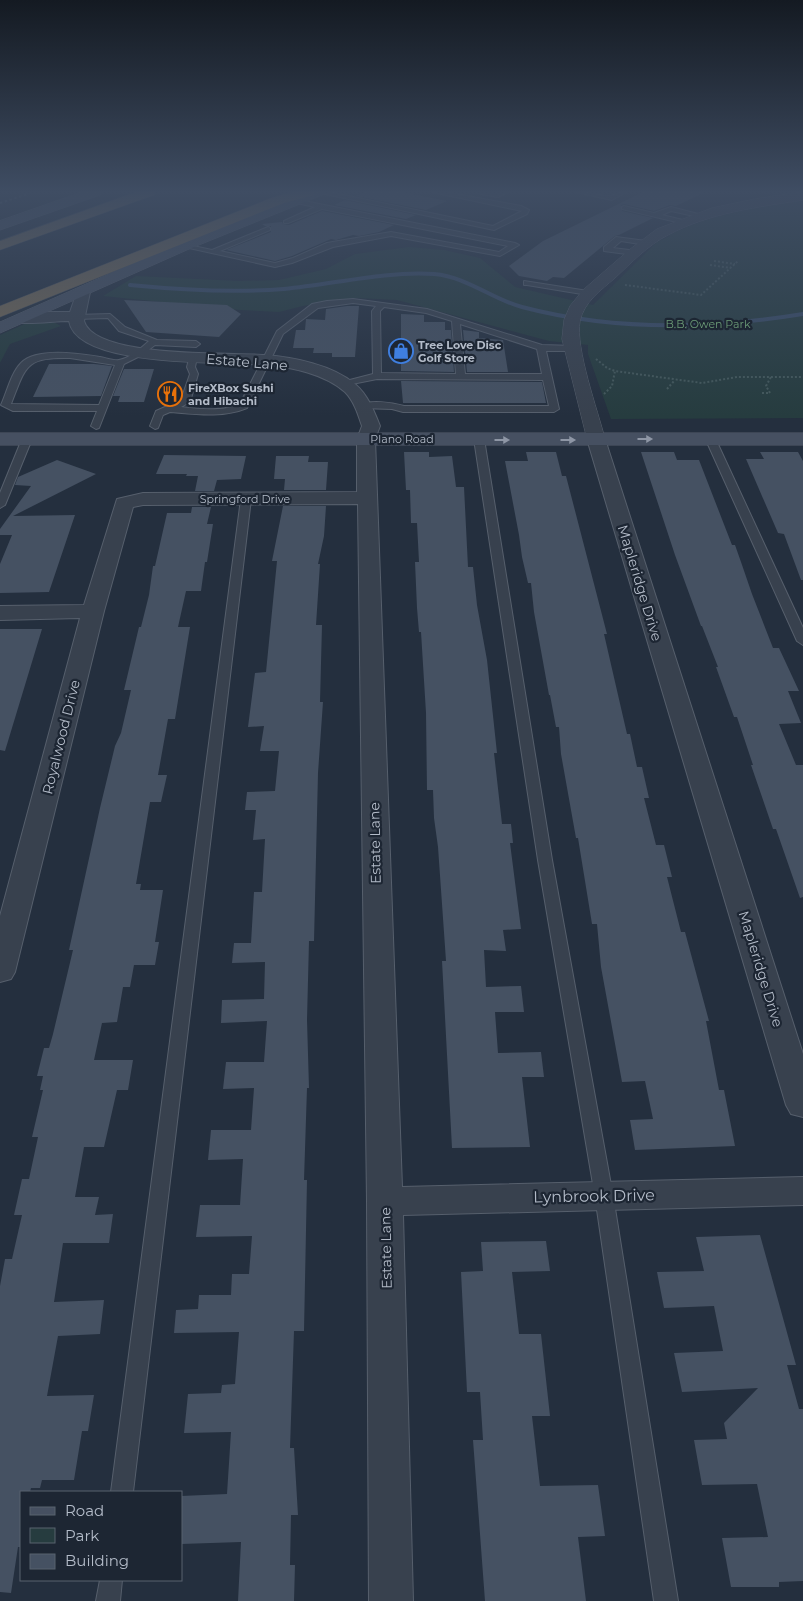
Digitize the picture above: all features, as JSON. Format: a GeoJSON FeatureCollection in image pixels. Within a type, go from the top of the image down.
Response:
{"type":"FeatureCollection","features":[{"type":"Feature","properties":{"kind":"highway"},"geometry":{"type":"LineString","coordinates":[[0,312],[112,267]]}},
{"type":"Feature","properties":{"kind":"highway"},"geometry":{"type":"LineString","coordinates":[[0,297],[51,276]]}},
{"type":"Feature","properties":{"kind":"main road"},"geometry":{"type":"LineString","coordinates":[[0,328],[138,267]]}},
{"type":"Feature","properties":{"kind":"main road","name":"Plano Road"},"geometry":{"type":"LineString","coordinates":[[1,438],[127,439],[369,432],[594,432],[803,425]]}},
{"type":"Feature","properties":{"kind":"main road","name":"Plano Road"},"geometry":{"type":"LineString","coordinates":[[1,438],[96,426],[190,426],[369,432],[479,440],[594,432],[711,440],[803,439]]}},
{"type":"Feature","properties":{"kind":"main road"},"geometry":{"type":"LineString","coordinates":[[127,439],[138,434],[184,430],[190,426]]}},
{"type":"Feature","properties":{"kind":"street"},"geometry":{"type":"LineString","coordinates":[[571,339],[583,299],[619,267]]}},
{"type":"Feature","properties":{"kind":"street"},"geometry":{"type":"LineString","coordinates":[[21,318],[76,316],[84,292]]}},
{"type":"Feature","properties":{"kind":"street","name":"Estate Lane"},"geometry":{"type":"LineString","coordinates":[[76,316],[77,326],[87,337],[101,344],[139,354],[195,350],[268,360],[311,370],[345,384],[364,406],[369,432],[367,498],[385,1201],[391,1601]]}},
{"type":"Feature","properties":{"kind":"street","name":"Mapleridge Drive"},"geometry":{"type":"LineString","coordinates":[[571,339],[594,432],[803,1105]]}},
{"type":"Feature","properties":{"kind":"street","name":"Springford Drive"},"geometry":{"type":"LineString","coordinates":[[124,503],[144,499],[367,498]]}},
{"type":"Feature","properties":{"kind":"street","name":"Royalwood Drive"},"geometry":{"type":"LineString","coordinates":[[0,972],[93,611],[124,503]]}},
{"type":"Feature","properties":{"kind":"street"},"geometry":{"type":"LineString","coordinates":[[0,613],[93,611]]}},
{"type":"Feature","properties":{"kind":"street","name":"Lynbrook Drive"},"geometry":{"type":"LineString","coordinates":[[385,1201],[803,1191]]}},
{"type":"Feature","properties":{"kind":"lane"},"geometry":{"type":"LineString","coordinates":[[527,283],[583,299]]}},
{"type":"Feature","properties":{"kind":"lane"},"geometry":{"type":"LineString","coordinates":[[168,409],[238,410],[244,406],[280,333],[315,306],[327,303],[353,301],[427,312],[521,340],[541,348],[571,339]]}},
{"type":"Feature","properties":{"kind":"lane"},"geometry":{"type":"LineString","coordinates":[[375,376],[376,311],[382,304]]}},
{"type":"Feature","properties":{"kind":"lane"},"geometry":{"type":"LineString","coordinates":[[76,316],[110,316],[122,329],[138,336],[153,340],[153,342],[195,350],[191,367],[194,374],[185,402],[159,413],[155,426]]}},
{"type":"Feature","properties":{"kind":"lane"},"geometry":{"type":"LineString","coordinates":[[456,320],[460,377]]}},
{"type":"Feature","properties":{"kind":"lane"},"geometry":{"type":"LineString","coordinates":[[103,408],[14,408],[6,405],[24,365],[33,358],[82,356],[120,363],[139,354],[153,342]]}},
{"type":"Feature","properties":{"kind":"lane"},"geometry":{"type":"LineString","coordinates":[[364,406],[393,406],[403,409],[554,409],[541,348]]}},
{"type":"Feature","properties":{"kind":"lane"},"geometry":{"type":"LineString","coordinates":[[96,426],[120,363]]}},
{"type":"Feature","properties":{"kind":"lane"},"geometry":{"type":"LineString","coordinates":[[345,384],[375,376],[547,377]]}},
{"type":"Feature","properties":{"kind":"lane"},"geometry":{"type":"LineString","coordinates":[[0,505],[27,439]]}},
{"type":"Feature","properties":{"kind":"lane"},"geometry":{"type":"LineString","coordinates":[[479,440],[545,860],[604,1196],[666,1601]]}},
{"type":"Feature","properties":{"kind":"lane"},"geometry":{"type":"LineString","coordinates":[[711,440],[803,641]]}},
{"type":"Feature","properties":{"kind":"lane"},"geometry":{"type":"LineString","coordinates":[[122,1491],[246,499]]}},
{"type":"Feature","properties":{"kind":"lane"},"geometry":{"type":"LineString","coordinates":[[108,1601],[111,1581]]}},
{"type":"Feature","properties":{"kind":"path"},"geometry":{"type":"LineString","coordinates":[[722,267],[731,268]]}},
{"type":"Feature","properties":{"kind":"path"},"geometry":{"type":"LineString","coordinates":[[619,285],[701,295],[731,268]]}},
{"type":"Feature","properties":{"kind":"path"},"geometry":{"type":"LineString","coordinates":[[593,356],[600,363],[615,370],[702,383],[736,377],[803,377]]}},
{"type":"Feature","properties":{"kind":"path"},"geometry":{"type":"LineString","coordinates":[[603,398],[612,386],[615,370]]}},
{"type":"Feature","properties":{"kind":"path"},"geometry":{"type":"LineString","coordinates":[[762,393],[770,393],[766,386],[771,377]]}},
{"type":"Feature","properties":{"kind":"path"},"geometry":{"type":"LineString","coordinates":[[667,389],[675,380]]}},
{"type":"Feature","properties":{"kind":"green space","name":"B.B. Owen Park"},"geometry":{"type":"Polygon","coordinates":[[[330,267],[491,267],[515,287],[593,305],[632,267],[803,267],[803,418],[611,419],[588,354],[588,345],[549,341],[397,300],[356,298],[303,306],[279,312],[240,310],[103,296],[136,276],[239,281],[279,280],[330,267]]]}},
{"type":"Feature","properties":{"kind":"green space"},"geometry":{"type":"Polygon","coordinates":[[[50,320],[61,326],[10,344],[0,363],[0,335],[29,322],[50,320]]]}},
{"type":"Feature","properties":{"kind":"building"},"geometry":{"type":"Polygon","coordinates":[[[510,267],[578,267],[564,278],[553,277],[547,281],[519,276],[510,267]]]}},
{"type":"Feature","properties":{"kind":"building"},"geometry":{"type":"Polygon","coordinates":[[[124,300],[227,305],[241,314],[219,337],[146,332],[124,300]]]}},
{"type":"Feature","properties":{"kind":"building"},"geometry":{"type":"Polygon","coordinates":[[[359,306],[355,357],[332,357],[332,353],[313,353],[314,348],[293,348],[296,330],[305,330],[306,319],[325,320],[326,309],[359,306]]]}},
{"type":"Feature","properties":{"kind":"building"},"geometry":{"type":"Polygon","coordinates":[[[401,314],[424,315],[424,322],[445,322],[445,330],[451,330],[454,372],[401,371],[401,314]]]}},
{"type":"Feature","properties":{"kind":"building"},"geometry":{"type":"Polygon","coordinates":[[[463,330],[479,332],[479,338],[503,340],[508,372],[467,372],[463,330]]]}},
{"type":"Feature","properties":{"kind":"building"},"geometry":{"type":"Polygon","coordinates":[[[49,364],[112,366],[101,396],[33,397],[49,364]]]}},
{"type":"Feature","properties":{"kind":"building"},"geometry":{"type":"Polygon","coordinates":[[[124,369],[154,369],[144,402],[118,402],[120,396],[113,396],[124,369]]]}},
{"type":"Feature","properties":{"kind":"building"},"geometry":{"type":"Polygon","coordinates":[[[401,381],[542,382],[546,403],[403,403],[401,381]]]}},
{"type":"Feature","properties":{"kind":"building"},"geometry":{"type":"Polygon","coordinates":[[[404,452],[429,452],[429,457],[452,456],[456,487],[464,487],[468,567],[473,567],[477,605],[487,660],[502,824],[511,824],[513,843],[510,843],[521,929],[503,930],[506,951],[484,950],[486,987],[521,986],[524,1012],[495,1012],[498,1053],[541,1052],[544,1077],[522,1077],[530,1147],[452,1148],[442,961],[446,961],[433,790],[427,790],[426,713],[415,562],[419,562],[417,523],[411,523],[410,490],[406,490],[404,452]]]}},
{"type":"Feature","properties":{"kind":"building"},"geometry":{"type":"Polygon","coordinates":[[[526,452],[556,452],[562,476],[566,476],[607,634],[604,634],[627,734],[630,734],[637,767],[642,767],[649,798],[644,798],[656,845],[664,845],[672,877],[667,877],[681,932],[685,932],[709,1021],[706,1021],[719,1090],[724,1090],[735,1146],[635,1150],[630,1120],[653,1119],[645,1081],[622,1082],[601,967],[597,924],[592,924],[578,838],[576,838],[561,754],[559,727],[556,727],[549,695],[534,612],[531,583],[528,583],[522,557],[505,461],[528,461],[526,452]]]}},
{"type":"Feature","properties":{"kind":"building"},"geometry":{"type":"Polygon","coordinates":[[[641,452],[674,452],[677,460],[699,460],[732,545],[735,545],[773,648],[779,648],[799,691],[788,691],[801,723],[779,724],[796,765],[803,765],[803,897],[800,898],[776,829],[773,829],[737,717],[734,717],[716,667],[718,667],[675,555],[641,452]]]}},
{"type":"Feature","properties":{"kind":"building"},"geometry":{"type":"Polygon","coordinates":[[[760,452],[798,452],[803,461],[803,580],[801,580],[784,534],[778,533],[746,459],[764,459],[760,452]]]}},
{"type":"Feature","properties":{"kind":"building"},"geometry":{"type":"Polygon","coordinates":[[[164,455],[246,456],[241,479],[217,480],[214,491],[195,491],[198,476],[156,474],[164,455]]]}},
{"type":"Feature","properties":{"kind":"building"},"geometry":{"type":"Polygon","coordinates":[[[276,456],[309,456],[308,462],[328,462],[326,490],[284,490],[285,479],[274,479],[276,456]]]}},
{"type":"Feature","properties":{"kind":"building"},"geometry":{"type":"Polygon","coordinates":[[[57,460],[96,474],[13,516],[75,515],[49,592],[0,593],[0,564],[12,535],[0,535],[0,529],[31,486],[15,485],[18,477],[57,460]]]}},
{"type":"Feature","properties":{"kind":"building"},"geometry":{"type":"Polygon","coordinates":[[[283,506],[326,506],[324,536],[318,564],[320,564],[316,625],[322,625],[320,702],[323,702],[318,773],[314,941],[309,941],[307,1020],[309,1088],[307,1088],[304,1180],[307,1180],[304,1331],[294,1331],[290,1448],[294,1448],[298,1515],[291,1515],[290,1565],[295,1565],[294,1601],[238,1601],[241,1542],[182,1544],[182,1496],[227,1494],[231,1432],[184,1433],[188,1394],[221,1393],[222,1385],[235,1384],[239,1332],[174,1333],[176,1310],[198,1309],[199,1295],[231,1295],[232,1274],[249,1274],[252,1236],[196,1237],[200,1205],[240,1205],[243,1159],[208,1160],[211,1130],[251,1130],[254,1088],[223,1089],[226,1062],[264,1062],[267,1021],[221,1023],[222,1000],[264,999],[265,962],[232,963],[234,943],[251,943],[254,892],[262,892],[265,839],[253,840],[256,810],[245,810],[247,792],[275,791],[279,751],[260,751],[264,726],[248,727],[255,673],[266,672],[277,561],[272,561],[283,506]]]}},
{"type":"Feature","properties":{"kind":"building"},"geometry":{"type":"Polygon","coordinates":[[[192,507],[211,507],[207,524],[213,524],[201,591],[186,591],[178,627],[190,627],[175,719],[168,719],[158,775],[167,775],[161,802],[150,802],[136,884],[141,884],[140,890],[163,890],[155,942],[159,942],[155,965],[134,965],[130,987],[123,987],[117,1022],[102,1023],[94,1060],[133,1060],[128,1090],[117,1090],[104,1147],[84,1147],[75,1197],[99,1197],[95,1215],[113,1214],[109,1243],[63,1243],[54,1302],[104,1300],[100,1334],[58,1336],[47,1396],[94,1395],[88,1431],[82,1431],[74,1480],[42,1480],[40,1488],[31,1488],[30,1491],[20,1491],[20,1547],[18,1547],[11,1593],[0,1592],[0,1286],[5,1259],[12,1259],[22,1215],[14,1215],[22,1179],[29,1179],[38,1137],[32,1137],[43,1090],[40,1090],[43,1076],[37,1076],[44,1048],[49,1048],[53,1034],[73,950],[69,950],[100,808],[131,690],[124,690],[139,627],[141,627],[149,595],[153,566],[155,566],[167,513],[191,513],[192,507]]]}},
{"type":"Feature","properties":{"kind":"building"},"geometry":{"type":"Polygon","coordinates":[[[0,629],[42,629],[5,751],[0,750],[0,629]]]}},
{"type":"Feature","properties":{"kind":"building"},"geometry":{"type":"Polygon","coordinates":[[[760,1235],[796,1365],[787,1365],[799,1409],[803,1409],[803,1581],[779,1582],[779,1587],[731,1587],[722,1538],[768,1537],[757,1484],[702,1485],[694,1440],[727,1439],[724,1423],[758,1388],[682,1392],[674,1353],[723,1351],[714,1306],[664,1308],[657,1272],[704,1271],[696,1237],[760,1235]]]}},
{"type":"Feature","properties":{"kind":"building"},"geometry":{"type":"Polygon","coordinates":[[[546,1241],[550,1271],[512,1272],[519,1334],[541,1334],[550,1416],[532,1416],[540,1486],[598,1485],[605,1536],[578,1537],[586,1601],[485,1601],[473,1440],[483,1440],[480,1392],[467,1392],[461,1272],[483,1271],[481,1242],[546,1241]]]}},
{"type":"Feature","properties":{"kind":"waterway"},"geometry":{"type":"LineString","coordinates":[[130,285],[246,291],[303,287],[397,274],[434,274],[458,279],[522,307],[556,315],[627,324],[698,325],[733,323],[803,314]]}},
{"type":"Feature","properties":{"kind":"place","name":"Tree Love Disc Golf Store"},"geometry":{"type":"Point","coordinates":[401,351]}},
{"type":"Feature","properties":{"kind":"place","name":"FireXBox Sushi and Hibachi"},"geometry":{"type":"Point","coordinates":[170,394]}}]}
